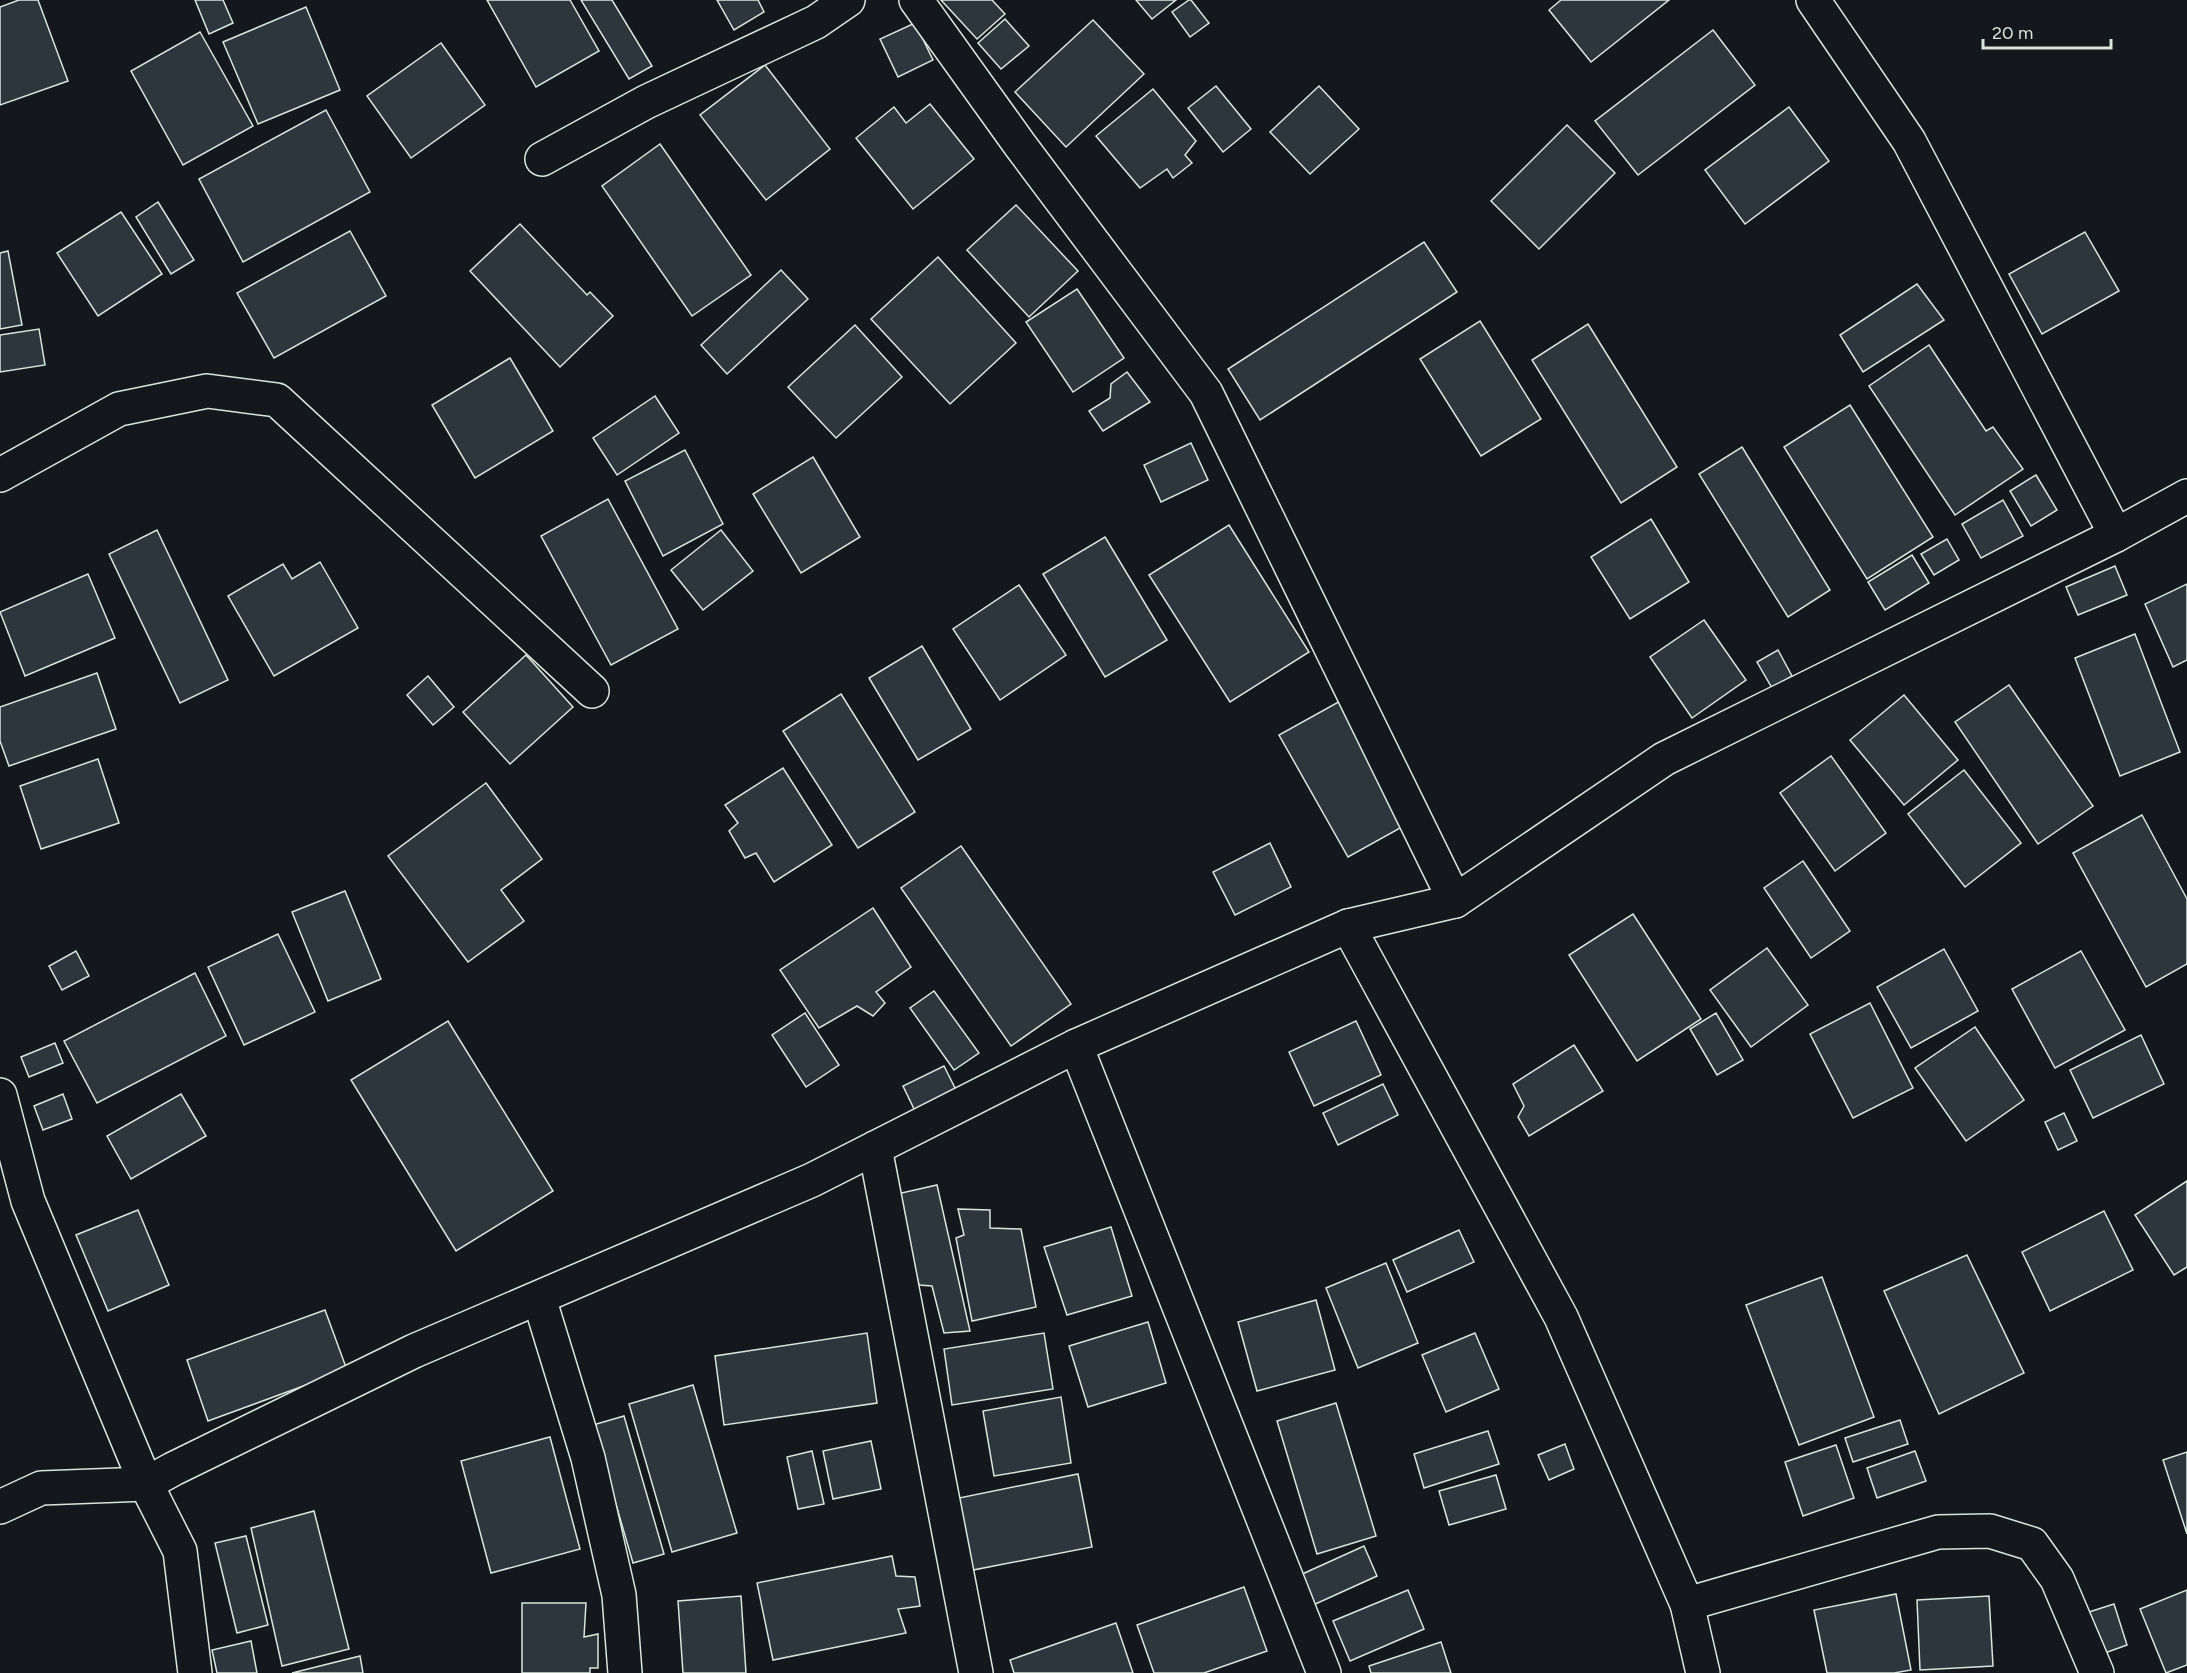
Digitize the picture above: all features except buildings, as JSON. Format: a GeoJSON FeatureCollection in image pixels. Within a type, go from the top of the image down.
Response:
{"type":"FeatureCollection","features":[{"type":"Feature","properties":{"kind":"street"},"geometry":{"type":"LineString","coordinates":[[542,159],[646,102],[816,22],[848,0]]}},
{"type":"Feature","properties":{"kind":"street"},"geometry":{"type":"LineString","coordinates":[[916,0],[1020,145],[1206,393],[1455,901]]}},
{"type":"Feature","properties":{"kind":"street"},"geometry":{"type":"LineString","coordinates":[[1813,0],[1909,141],[2116,535]]}},
{"type":"Feature","properties":{"kind":"street"},"geometry":{"type":"LineString","coordinates":[[0,476],[119,409],[207,391],[277,400],[592,691]]}},
{"type":"Feature","properties":{"kind":"street"},"geometry":{"type":"LineString","coordinates":[[0,1507],[41,1488],[146,1484],[414,1351],[812,1180],[1076,1046],[1347,926],[1455,901],[1664,759],[2116,535],[2187,496]]}},
{"type":"Feature","properties":{"kind":"street"},"geometry":{"type":"LineString","coordinates":[[1347,926],[1562,1317],[1687,1604],[1703,1673]]}},
{"type":"Feature","properties":{"kind":"street"},"geometry":{"type":"LineString","coordinates":[[1076,1046],[1324,1673]]}},
{"type":"Feature","properties":{"kind":"street"},"geometry":{"type":"LineString","coordinates":[[0,1095],[28,1201],[146,1484],[180,1551],[195,1673]]}},
{"type":"Feature","properties":{"kind":"street"},"geometry":{"type":"LineString","coordinates":[[875,1148],[976,1673]]}},
{"type":"Feature","properties":{"kind":"street"},"geometry":{"type":"LineString","coordinates":[[539,1298],[588,1458],[619,1595],[625,1673]]}},
{"type":"Feature","properties":{"kind":"street"},"geometry":{"type":"LineString","coordinates":[[1687,1604],[1938,1532],[1990,1531],[2032,1544],[2057,1579],[2097,1673]]}}]}
